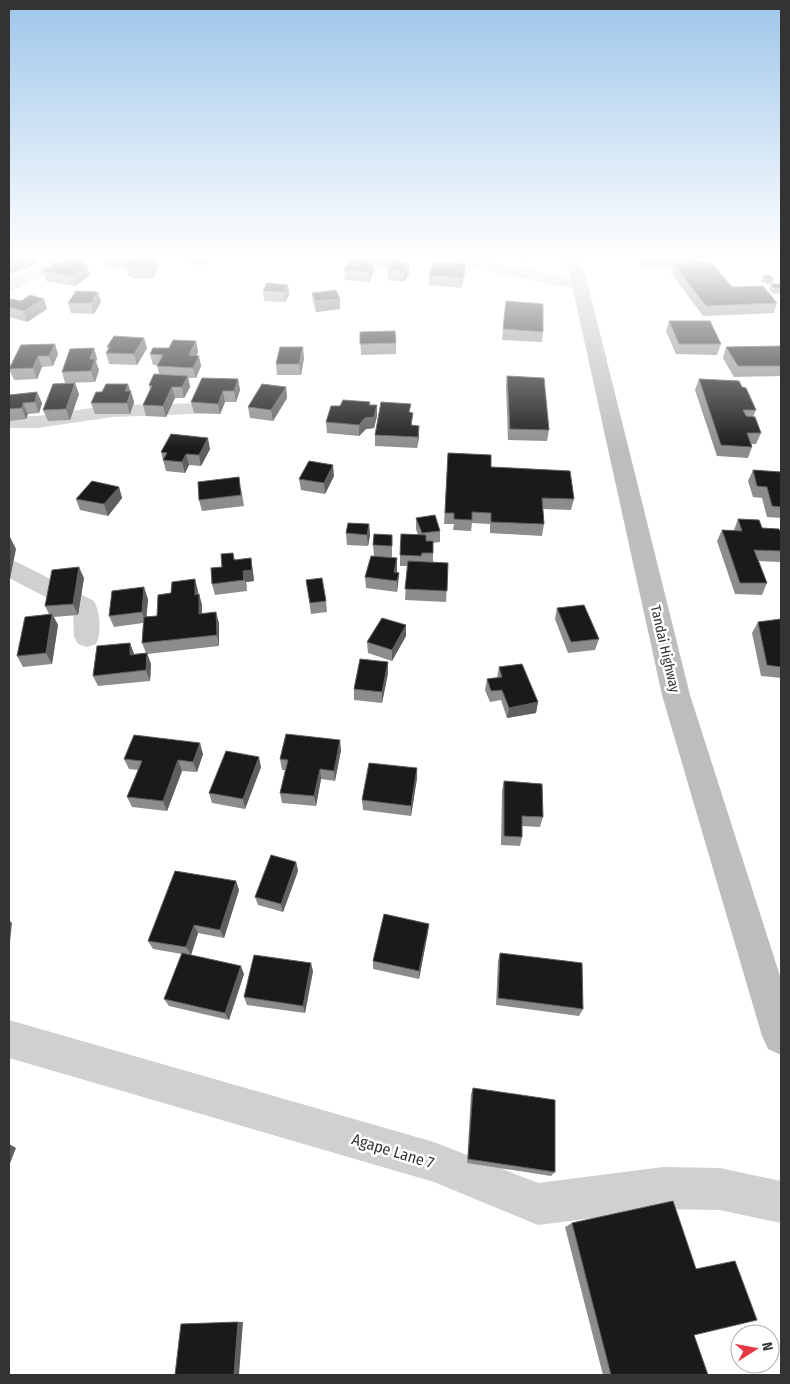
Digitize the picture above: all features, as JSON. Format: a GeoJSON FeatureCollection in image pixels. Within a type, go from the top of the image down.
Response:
{"type":"FeatureCollection","features":[{"type":"Feature","properties":{"kind":"main road","name":"Tandai Highway"},"geometry":{"type":"LineString","coordinates":[[589,322],[676,695],[781,1036]]}},
{"type":"Feature","properties":{"kind":"street"},"geometry":{"type":"LineString","coordinates":[[9,422],[37,422],[113,411],[209,409]]}},
{"type":"Feature","properties":{"kind":"street"},"geometry":{"type":"LineString","coordinates":[[9,568],[85,607],[87,637]]}},
{"type":"Feature","properties":{"kind":"street","name":"Agape Lane 7"},"geometry":{"type":"LineString","coordinates":[[9,1039],[434,1162],[538,1204],[663,1188],[720,1189],[781,1202]]}},
{"type":"Feature","properties":{"kind":"building"},"geometry":{"type":"Polygon","coordinates":[[[504,322],[543,322],[543,332],[503,329],[504,322]]]}},
{"type":"Feature","properties":{"kind":"building"},"geometry":{"type":"Polygon","coordinates":[[[669,322],[710,322],[721,344],[679,344],[669,322]]]}},
{"type":"Feature","properties":{"kind":"building"},"geometry":{"type":"Polygon","coordinates":[[[395,331],[396,343],[360,344],[360,332],[395,331]]]}},
{"type":"Feature","properties":{"kind":"building"},"geometry":{"type":"Polygon","coordinates":[[[114,336],[144,338],[134,354],[106,353],[110,347],[107,347],[114,336]]]}},
{"type":"Feature","properties":{"kind":"building"},"geometry":{"type":"Polygon","coordinates":[[[173,340],[196,341],[189,355],[199,356],[193,368],[157,366],[163,355],[150,354],[153,348],[169,348],[173,340]]]}},
{"type":"Feature","properties":{"kind":"building"},"geometry":{"type":"Polygon","coordinates":[[[55,344],[49,356],[38,356],[33,368],[9,369],[21,345],[55,344]]]}},
{"type":"Feature","properties":{"kind":"building"},"geometry":{"type":"Polygon","coordinates":[[[781,346],[781,366],[738,366],[726,347],[781,346]]]}},
{"type":"Feature","properties":{"kind":"building"},"geometry":{"type":"Polygon","coordinates":[[[280,347],[303,347],[299,364],[276,364],[280,347]]]}},
{"type":"Feature","properties":{"kind":"building"},"geometry":{"type":"Polygon","coordinates":[[[94,348],[90,359],[95,359],[91,371],[62,372],[70,349],[94,348]]]}},
{"type":"Feature","properties":{"kind":"building"},"geometry":{"type":"Polygon","coordinates":[[[154,374],[188,376],[182,387],[172,387],[163,406],[143,405],[152,386],[149,385],[154,374]]]}},
{"type":"Feature","properties":{"kind":"building"},"geometry":{"type":"Polygon","coordinates":[[[507,376],[544,378],[549,430],[510,429],[507,376]]]}},
{"type":"Feature","properties":{"kind":"building"},"geometry":{"type":"Polygon","coordinates":[[[202,378],[238,379],[234,391],[223,391],[218,404],[191,402],[202,378]]]}},
{"type":"Feature","properties":{"kind":"building"},"geometry":{"type":"Polygon","coordinates":[[[699,379],[739,381],[742,387],[746,388],[756,410],[743,410],[746,416],[755,417],[761,433],[747,433],[752,447],[721,445],[699,379]]]}},
{"type":"Feature","properties":{"kind":"building"},"geometry":{"type":"Polygon","coordinates":[[[75,383],[66,409],[43,410],[53,384],[75,383]]]}},
{"type":"Feature","properties":{"kind":"building"},"geometry":{"type":"Polygon","coordinates":[[[106,384],[128,384],[125,391],[131,391],[127,403],[91,403],[96,392],[102,392],[106,384]]]}},
{"type":"Feature","properties":{"kind":"building"},"geometry":{"type":"Polygon","coordinates":[[[262,384],[286,387],[271,410],[248,407],[262,384]]]}},
{"type":"Feature","properties":{"kind":"building"},"geometry":{"type":"Polygon","coordinates":[[[37,392],[35,402],[23,403],[22,408],[9,409],[9,395],[37,392]]]}},
{"type":"Feature","properties":{"kind":"building"},"geometry":{"type":"Polygon","coordinates":[[[343,400],[370,402],[369,405],[377,405],[374,417],[365,418],[359,425],[326,422],[331,406],[340,406],[343,400]]]}},
{"type":"Feature","properties":{"kind":"building"},"geometry":{"type":"Polygon","coordinates":[[[381,402],[411,404],[409,412],[413,413],[411,425],[419,426],[418,437],[375,435],[381,402]]]}},
{"type":"Feature","properties":{"kind":"building"},"geometry":{"type":"Polygon","coordinates":[[[171,434],[208,438],[199,455],[186,454],[182,462],[163,460],[167,453],[161,452],[171,434]]]}},
{"type":"Feature","properties":{"kind":"building"},"geometry":{"type":"Polygon","coordinates":[[[448,453],[491,455],[491,467],[570,471],[574,499],[542,498],[544,524],[491,522],[491,513],[472,512],[472,520],[454,519],[454,513],[445,513],[448,453]]]}},
{"type":"Feature","properties":{"kind":"building"},"geometry":{"type":"Polygon","coordinates":[[[309,461],[333,465],[324,483],[299,479],[309,461]]]}},
{"type":"Feature","properties":{"kind":"building"},"geometry":{"type":"Polygon","coordinates":[[[753,470],[781,472],[781,507],[772,506],[767,487],[757,486],[753,470]]]}},
{"type":"Feature","properties":{"kind":"building"},"geometry":{"type":"Polygon","coordinates":[[[239,477],[241,495],[199,500],[198,482],[239,477]]]}},
{"type":"Feature","properties":{"kind":"building"},"geometry":{"type":"Polygon","coordinates":[[[92,481],[119,487],[104,504],[76,499],[92,481]]]}},
{"type":"Feature","properties":{"kind":"building"},"geometry":{"type":"Polygon","coordinates":[[[435,515],[440,531],[422,533],[416,518],[435,515]]]}},
{"type":"Feature","properties":{"kind":"building"},"geometry":{"type":"Polygon","coordinates":[[[738,519],[759,520],[762,528],[779,529],[781,533],[781,551],[754,550],[767,583],[740,583],[722,530],[742,531],[738,519]]]}},
{"type":"Feature","properties":{"kind":"building"},"geometry":{"type":"Polygon","coordinates":[[[348,523],[369,524],[367,535],[346,533],[348,523]]]}},
{"type":"Feature","properties":{"kind":"building"},"geometry":{"type":"Polygon","coordinates":[[[374,534],[392,535],[392,546],[373,545],[374,534]]]}},
{"type":"Feature","properties":{"kind":"building"},"geometry":{"type":"Polygon","coordinates":[[[401,534],[426,535],[426,541],[433,541],[433,553],[422,553],[421,556],[400,555],[401,534]]]}},
{"type":"Feature","properties":{"kind":"building"},"geometry":{"type":"Polygon","coordinates":[[[233,553],[234,560],[251,558],[252,570],[243,571],[244,580],[212,584],[211,568],[222,567],[221,554],[233,553]]]}},
{"type":"Feature","properties":{"kind":"building"},"geometry":{"type":"Polygon","coordinates":[[[371,556],[397,558],[394,572],[399,573],[397,581],[365,577],[371,556]]]}},
{"type":"Feature","properties":{"kind":"building"},"geometry":{"type":"Polygon","coordinates":[[[408,561],[448,563],[447,591],[405,589],[408,561]]]}},
{"type":"Feature","properties":{"kind":"building"},"geometry":{"type":"Polygon","coordinates":[[[79,567],[73,604],[45,606],[52,570],[79,567]]]}},
{"type":"Feature","properties":{"kind":"building"},"geometry":{"type":"Polygon","coordinates":[[[322,578],[326,601],[310,603],[306,580],[322,578]]]}},
{"type":"Feature","properties":{"kind":"building"},"geometry":{"type":"Polygon","coordinates":[[[195,579],[195,595],[199,594],[199,614],[216,612],[217,635],[142,643],[144,617],[157,616],[158,595],[171,593],[172,582],[195,579]]]}},
{"type":"Feature","properties":{"kind":"building"},"geometry":{"type":"Polygon","coordinates":[[[144,587],[142,612],[109,616],[112,591],[144,587]]]}},
{"type":"Feature","properties":{"kind":"building"},"geometry":{"type":"Polygon","coordinates":[[[584,605],[599,639],[571,642],[557,608],[584,605]]]}},
{"type":"Feature","properties":{"kind":"building"},"geometry":{"type":"Polygon","coordinates":[[[52,614],[46,653],[17,656],[25,617],[52,614]]]}},
{"type":"Feature","properties":{"kind":"building"},"geometry":{"type":"Polygon","coordinates":[[[382,618],[406,625],[392,650],[367,642],[382,618]]]}},
{"type":"Feature","properties":{"kind":"building"},"geometry":{"type":"Polygon","coordinates":[[[781,619],[781,667],[767,665],[758,622],[781,619]]]}},
{"type":"Feature","properties":{"kind":"building"},"geometry":{"type":"Polygon","coordinates":[[[130,643],[130,655],[147,653],[146,670],[93,676],[97,646],[130,643]]]}},
{"type":"Feature","properties":{"kind":"building"},"geometry":{"type":"Polygon","coordinates":[[[360,659],[388,662],[382,692],[354,689],[360,659]]]}},
{"type":"Feature","properties":{"kind":"building"},"geometry":{"type":"Polygon","coordinates":[[[522,664],[538,702],[509,708],[502,690],[491,691],[487,679],[502,677],[499,667],[522,664]]]}},
{"type":"Feature","properties":{"kind":"building"},"geometry":{"type":"Polygon","coordinates":[[[286,734],[340,740],[334,771],[320,769],[314,796],[280,793],[288,760],[280,759],[286,734]]]}},
{"type":"Feature","properties":{"kind":"building"},"geometry":{"type":"Polygon","coordinates":[[[134,735],[200,743],[193,762],[178,760],[163,801],[127,797],[142,761],[124,759],[134,735]]]}},
{"type":"Feature","properties":{"kind":"building"},"geometry":{"type":"Polygon","coordinates":[[[226,751],[259,757],[243,799],[209,793],[226,751]]]}},
{"type":"Feature","properties":{"kind":"building"},"geometry":{"type":"Polygon","coordinates":[[[369,763],[417,768],[411,806],[362,800],[369,763]]]}},
{"type":"Feature","properties":{"kind":"building"},"geometry":{"type":"Polygon","coordinates":[[[504,781],[542,784],[543,817],[522,816],[522,837],[504,836],[504,781]]]}},
{"type":"Feature","properties":{"kind":"building"},"geometry":{"type":"Polygon","coordinates":[[[271,855],[296,862],[281,904],[255,897],[271,855]]]}},
{"type":"Feature","properties":{"kind":"building"},"geometry":{"type":"Polygon","coordinates":[[[175,871],[236,881],[220,930],[194,925],[186,947],[148,941],[175,871]]]}},
{"type":"Feature","properties":{"kind":"building"},"geometry":{"type":"Polygon","coordinates":[[[384,914],[429,924],[419,971],[373,961],[384,914]]]}},
{"type":"Feature","properties":{"kind":"building"},"geometry":{"type":"Polygon","coordinates":[[[182,953],[241,966],[225,1013],[164,999],[182,953]]]}},
{"type":"Feature","properties":{"kind":"building"},"geometry":{"type":"Polygon","coordinates":[[[500,953],[582,963],[583,1009],[498,998],[500,953]]]}},
{"type":"Feature","properties":{"kind":"building"},"geometry":{"type":"Polygon","coordinates":[[[254,955],[311,963],[303,1006],[244,997],[254,955]]]}},
{"type":"Feature","properties":{"kind":"building"},"geometry":{"type":"Polygon","coordinates":[[[473,1088],[555,1100],[555,1172],[468,1159],[473,1088]]]}},
{"type":"Feature","properties":{"kind":"building"},"geometry":{"type":"Polygon","coordinates":[[[673,1201],[696,1269],[735,1261],[757,1320],[730,1324],[730,1326],[694,1335],[708,1375],[611,1375],[572,1223],[673,1201]]]}},
{"type":"Feature","properties":{"kind":"building"},"geometry":{"type":"Polygon","coordinates":[[[238,1322],[234,1375],[175,1375],[181,1324],[238,1322]]]}}]}
